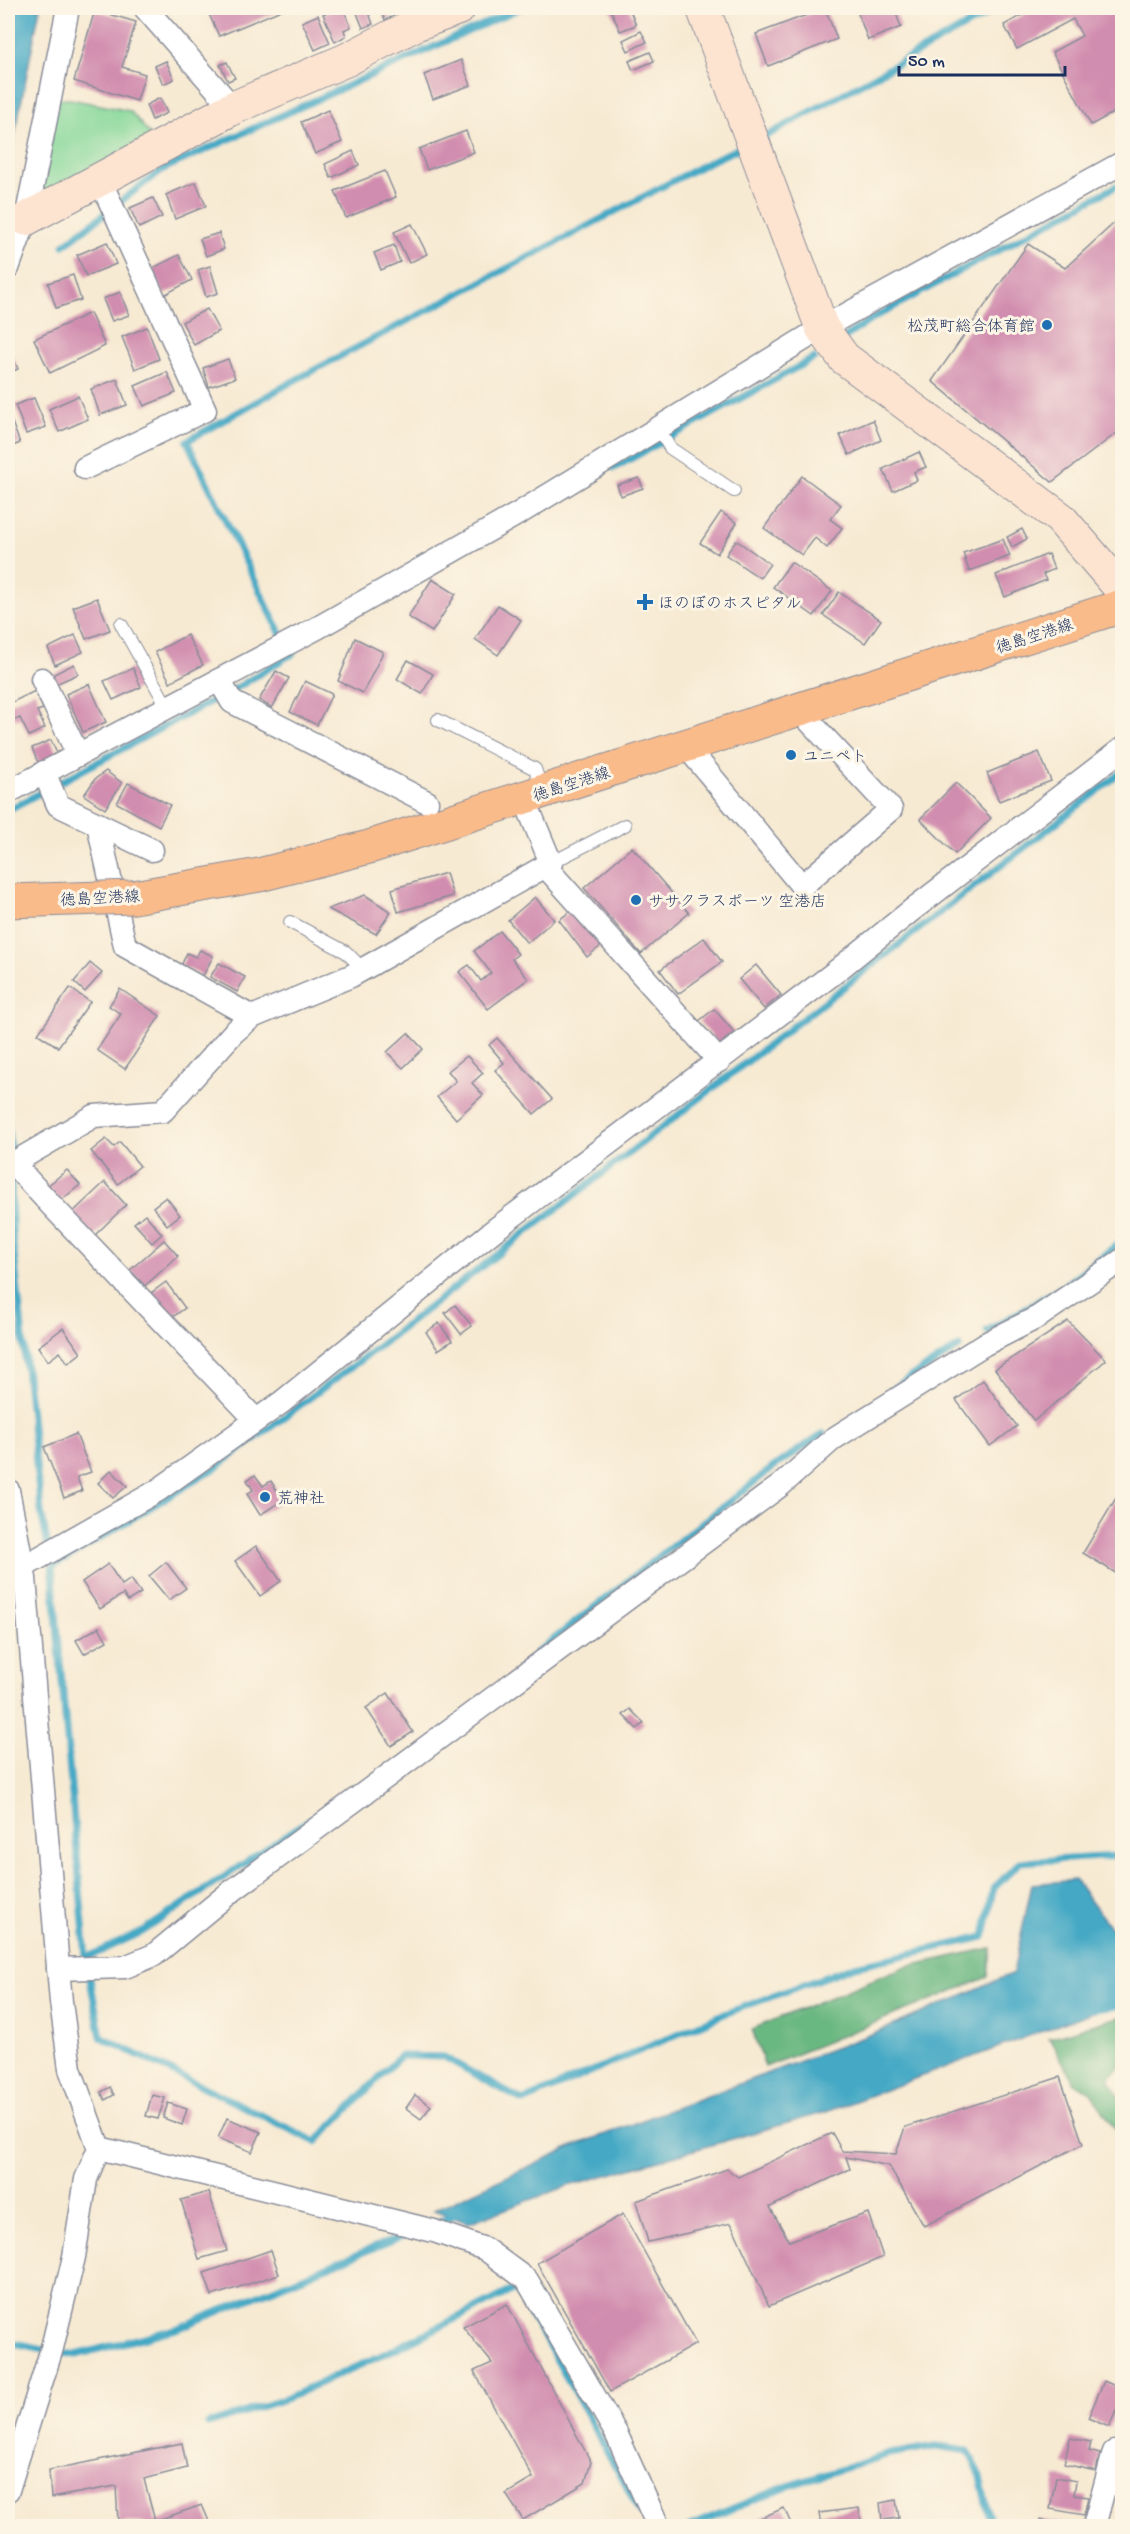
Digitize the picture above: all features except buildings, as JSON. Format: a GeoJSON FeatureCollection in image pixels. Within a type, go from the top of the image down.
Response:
{"type":"FeatureCollection","features":[{"type":"Feature","properties":{"kind":"main road","name":"徳島空港線"},"geometry":{"type":"LineString","coordinates":[[8,901],[134,897],[259,875],[369,848],[1122,606]]}},
{"type":"Feature","properties":{"kind":"street"},"geometry":{"type":"LineString","coordinates":[[8,268],[26,219],[68,8]]}},
{"type":"Feature","properties":{"kind":"street"},"geometry":{"type":"LineString","coordinates":[[145,8],[232,108]]}},
{"type":"Feature","properties":{"kind":"street"},"geometry":{"type":"LineString","coordinates":[[26,219],[232,108],[346,60],[412,16],[459,8]]}},
{"type":"Feature","properties":{"kind":"street"},"geometry":{"type":"LineString","coordinates":[[703,8],[822,328],[844,358],[1060,518],[1122,590]]}},
{"type":"Feature","properties":{"kind":"street"},"geometry":{"type":"LineString","coordinates":[[8,792],[319,627],[521,512],[822,328],[1122,164]]}},
{"type":"Feature","properties":{"kind":"street"},"geometry":{"type":"LineString","coordinates":[[85,468],[205,410],[100,180]]}},
{"type":"Feature","properties":{"kind":"street"},"geometry":{"type":"LineString","coordinates":[[42,679],[78,754]]}},
{"type":"Feature","properties":{"kind":"street"},"geometry":{"type":"LineString","coordinates":[[219,680],[232,702],[427,802]]}},
{"type":"Feature","properties":{"kind":"street"},"geometry":{"type":"LineString","coordinates":[[686,746],[802,886],[891,809],[799,710]]}},
{"type":"Feature","properties":{"kind":"street"},"geometry":{"type":"LineString","coordinates":[[23,1567],[157,1491],[282,1402],[493,1231],[719,1061],[1122,749]]}},
{"type":"Feature","properties":{"kind":"street"},"geometry":{"type":"LineString","coordinates":[[44,772],[58,805],[152,850]]}},
{"type":"Feature","properties":{"kind":"street"},"geometry":{"type":"LineString","coordinates":[[533,795],[548,865],[719,1061]]}},
{"type":"Feature","properties":{"kind":"street"},"geometry":{"type":"LineString","coordinates":[[98,824],[125,946],[252,1017]]}},
{"type":"Feature","properties":{"kind":"street"},"geometry":{"type":"LineString","coordinates":[[256,1420],[13,1163],[94,1116],[163,1111],[234,1032],[252,1017],[363,969],[548,865]]}},
{"type":"Feature","properties":{"kind":"street"},"geometry":{"type":"LineString","coordinates":[[58,1969],[125,1967],[154,1955],[228,1894],[781,1485],[833,1439],[985,1344],[1038,1317],[1122,1260]]}},
{"type":"Feature","properties":{"kind":"street"},"geometry":{"type":"LineString","coordinates":[[8,1490],[23,1567],[58,1969],[70,2069],[99,2148],[86,2179],[74,2257],[52,2348],[8,2490]]}},
{"type":"Feature","properties":{"kind":"street"},"geometry":{"type":"LineString","coordinates":[[99,2148],[434,2231],[484,2248],[526,2280],[616,2433],[658,2526]]}},
{"type":"Feature","properties":{"kind":"street"},"geometry":{"type":"LineString","coordinates":[[1094,2526],[1114,2452]]}},
{"type":"Feature","properties":{"kind":"lane"},"geometry":{"type":"LineString","coordinates":[[658,429],[670,448],[734,491]]}},
{"type":"Feature","properties":{"kind":"lane"},"geometry":{"type":"LineString","coordinates":[[121,624],[168,708]]}},
{"type":"Feature","properties":{"kind":"lane"},"geometry":{"type":"LineString","coordinates":[[438,720],[535,769],[533,795]]}},
{"type":"Feature","properties":{"kind":"lane"},"geometry":{"type":"LineString","coordinates":[[548,865],[625,825]]}},
{"type":"Feature","properties":{"kind":"lane"},"geometry":{"type":"LineString","coordinates":[[290,922],[346,952],[363,969]]}},
{"type":"Feature","properties":{"kind":"green space"},"geometry":{"type":"Polygon","coordinates":[[[58,99],[70,99],[130,111],[152,137],[47,195],[42,191],[58,99]]]}},
{"type":"Feature","properties":{"kind":"green space"},"geometry":{"type":"Polygon","coordinates":[[[991,1948],[988,1977],[765,2067],[752,2029],[904,1967],[991,1948]]]}},
{"type":"Feature","properties":{"kind":"green space"},"geometry":{"type":"Polygon","coordinates":[[[1122,2016],[1122,2063],[1109,2079],[1122,2101],[1122,2131],[1118,2133],[1091,2093],[1074,2082],[1049,2038],[1122,2016]]]}},
{"type":"Feature","properties":{"kind":"water"},"geometry":{"type":"Polygon","coordinates":[[[8,8],[40,8],[8,169],[8,8]]]}},
{"type":"Feature","properties":{"kind":"water"},"geometry":{"type":"Polygon","coordinates":[[[1075,1880],[1122,1943],[1120,2002],[826,2112],[568,2186],[468,2223],[434,2210],[571,2147],[885,2029],[1013,1973],[1032,1884],[1075,1880]]]}},
{"type":"Feature","properties":{"kind":"water"},"geometry":{"type":"Polygon","coordinates":[[[8,1986],[12,2026],[8,2149],[8,1986]]]}},
{"type":"Feature","properties":{"kind":"waterway"},"geometry":{"type":"LineString","coordinates":[[64,245],[163,169],[520,8]]}},
{"type":"Feature","properties":{"kind":"waterway"},"geometry":{"type":"LineString","coordinates":[[761,139],[998,8]]}},
{"type":"Feature","properties":{"kind":"waterway"},"geometry":{"type":"LineString","coordinates":[[291,655],[187,441],[297,379],[711,161],[746,145]]}},
{"type":"Feature","properties":{"kind":"waterway"},"geometry":{"type":"LineString","coordinates":[[842,339],[875,317],[1122,183]]}},
{"type":"Feature","properties":{"kind":"waterway"},"geometry":{"type":"LineString","coordinates":[[614,468],[814,358]]}},
{"type":"Feature","properties":{"kind":"waterway"},"geometry":{"type":"LineString","coordinates":[[8,810],[240,686],[293,653]]}},
{"type":"Feature","properties":{"kind":"waterway"},"geometry":{"type":"LineString","coordinates":[[1122,772],[370,1353],[217,1467],[52,1567],[86,1958],[101,2037],[316,2142],[400,2056],[444,2057],[523,2101],[724,2014],[855,1966],[984,1937],[993,1889],[1020,1862],[1118,1856],[1122,1850]]}},
{"type":"Feature","properties":{"kind":"waterway"},"geometry":{"type":"LineString","coordinates":[[8,1127],[11,1160]]}},
{"type":"Feature","properties":{"kind":"waterway"},"geometry":{"type":"LineString","coordinates":[[11,1172],[12,1234],[41,1511],[48,1548]]}},
{"type":"Feature","properties":{"kind":"waterway"},"geometry":{"type":"LineString","coordinates":[[987,1331],[1062,1287],[1122,1241]]}},
{"type":"Feature","properties":{"kind":"waterway"},"geometry":{"type":"LineString","coordinates":[[895,1387],[959,1347]]}},
{"type":"Feature","properties":{"kind":"waterway"},"geometry":{"type":"LineString","coordinates":[[536,1653],[776,1465],[823,1434]]}},
{"type":"Feature","properties":{"kind":"waterway"},"geometry":{"type":"LineString","coordinates":[[86,1958],[142,1932],[315,1816]]}},
{"type":"Feature","properties":{"kind":"waterway"},"geometry":{"type":"LineString","coordinates":[[1095,2009],[1122,2005]]}},
{"type":"Feature","properties":{"kind":"waterway"},"geometry":{"type":"LineString","coordinates":[[431,2225],[460,2213]]}},
{"type":"Feature","properties":{"kind":"waterway"},"geometry":{"type":"LineString","coordinates":[[8,2342],[76,2355],[176,2329],[412,2232]]}},
{"type":"Feature","properties":{"kind":"waterway"},"geometry":{"type":"LineString","coordinates":[[208,2424],[285,2399],[393,2350],[515,2289],[640,2511]]}},
{"type":"Feature","properties":{"kind":"waterway"},"geometry":{"type":"LineString","coordinates":[[690,2526],[785,2487],[889,2454],[936,2446],[968,2451],[979,2472],[991,2526]]}},
{"type":"Feature","properties":{"kind":"place","name":"松茂町総合体育館"},"geometry":{"type":"Point","coordinates":[1047,325]}},
{"type":"Feature","properties":{"kind":"place","name":"ほのぼのホスピタル"},"geometry":{"type":"Point","coordinates":[645,602]}},
{"type":"Feature","properties":{"kind":"place","name":"ユニペト"},"geometry":{"type":"Point","coordinates":[791,755]}},
{"type":"Feature","properties":{"kind":"place","name":"ササクラスポーツ 空港店"},"geometry":{"type":"Point","coordinates":[636,900]}},
{"type":"Feature","properties":{"kind":"place","name":"荒神社"},"geometry":{"type":"Point","coordinates":[265,1497]}}]}
